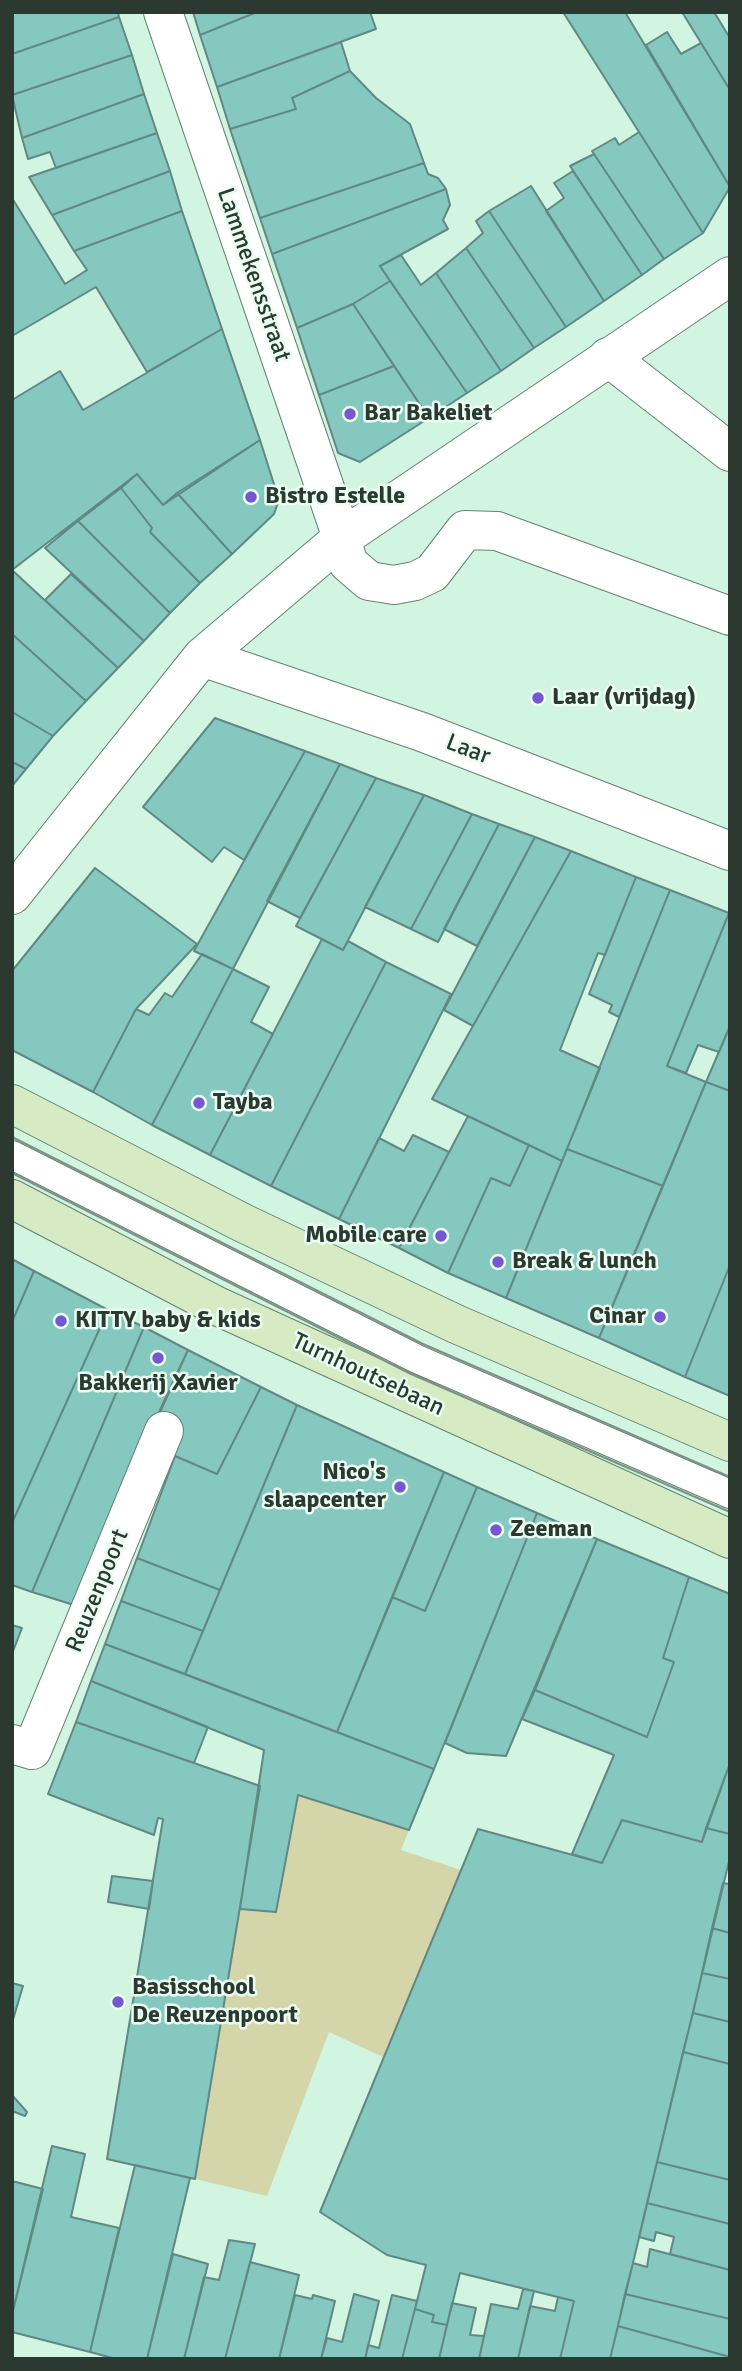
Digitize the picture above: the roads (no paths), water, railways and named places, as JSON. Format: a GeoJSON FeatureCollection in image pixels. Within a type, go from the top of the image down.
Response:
{"type":"FeatureCollection","features":[{"type":"Feature","properties":{"kind":"main road"},"geometry":{"type":"LineString","coordinates":[[12,1104],[243,1223],[444,1318],[730,1441]]}},
{"type":"Feature","properties":{"kind":"main road","name":"Turnhoutsebaan"},"geometry":{"type":"LineString","coordinates":[[12,1199],[217,1306],[730,1539]]}},
{"type":"Feature","properties":{"kind":"street","name":"Lammekensstraat"},"geometry":{"type":"LineString","coordinates":[[163,12],[342,538]]}},
{"type":"Feature","properties":{"kind":"street"},"geometry":{"type":"LineString","coordinates":[[12,895],[202,657],[342,538],[730,276]]}},
{"type":"Feature","properties":{"kind":"street"},"geometry":{"type":"LineString","coordinates":[[608,357],[730,452]]}},
{"type":"Feature","properties":{"kind":"street"},"geometry":{"type":"LineString","coordinates":[[342,538],[348,563],[369,582],[394,585],[415,582],[432,573],[465,530],[497,531],[730,616]]}},
{"type":"Feature","properties":{"kind":"street","name":"Laar"},"geometry":{"type":"LineString","coordinates":[[202,657],[422,732],[730,851]]}},
{"type":"Feature","properties":{"kind":"street","name":"Reuzenpoort"},"geometry":{"type":"LineString","coordinates":[[22,1747],[164,1432]]}},
{"type":"Feature","properties":{"kind":"lane"},"geometry":{"type":"LineString","coordinates":[[12,1155],[417,1359],[730,1494]]}},
{"type":"Feature","properties":{"kind":"tram line"},"geometry":{"type":"LineString","coordinates":[[12,1137],[423,1344],[730,1477]]}},
{"type":"Feature","properties":{"kind":"tram line"},"geometry":{"type":"LineString","coordinates":[[12,1173],[411,1374],[730,1512]]}},
{"type":"Feature","properties":{"kind":"place","name":"Bar Bakeliet"},"geometry":{"type":"Point","coordinates":[350,414]}},
{"type":"Feature","properties":{"kind":"place","name":"Bistro Estelle"},"geometry":{"type":"Point","coordinates":[251,497]}},
{"type":"Feature","properties":{"kind":"place","name":"Laar (vrijdag)"},"geometry":{"type":"Point","coordinates":[538,698]}},
{"type":"Feature","properties":{"kind":"place","name":"Tayba"},"geometry":{"type":"Point","coordinates":[199,1103]}},
{"type":"Feature","properties":{"kind":"place","name":"Mobile care"},"geometry":{"type":"Point","coordinates":[441,1236]}},
{"type":"Feature","properties":{"kind":"place","name":"Break & lunch"},"geometry":{"type":"Point","coordinates":[498,1262]}},
{"type":"Feature","properties":{"kind":"place","name":"Cinar"},"geometry":{"type":"Point","coordinates":[660,1317]}},
{"type":"Feature","properties":{"kind":"place","name":"KITTY baby & kids"},"geometry":{"type":"Point","coordinates":[61,1321]}},
{"type":"Feature","properties":{"kind":"place","name":"Bakkerij Xavier"},"geometry":{"type":"Point","coordinates":[158,1358]}},
{"type":"Feature","properties":{"kind":"place","name":"Nico's slaapcenter"},"geometry":{"type":"Point","coordinates":[400,1487]}},
{"type":"Feature","properties":{"kind":"place","name":"Zeeman"},"geometry":{"type":"Point","coordinates":[496,1530]}},
{"type":"Feature","properties":{"kind":"place","name":"Basisschool De Reuzenpoort"},"geometry":{"type":"Point","coordinates":[118,2002]}}]}
